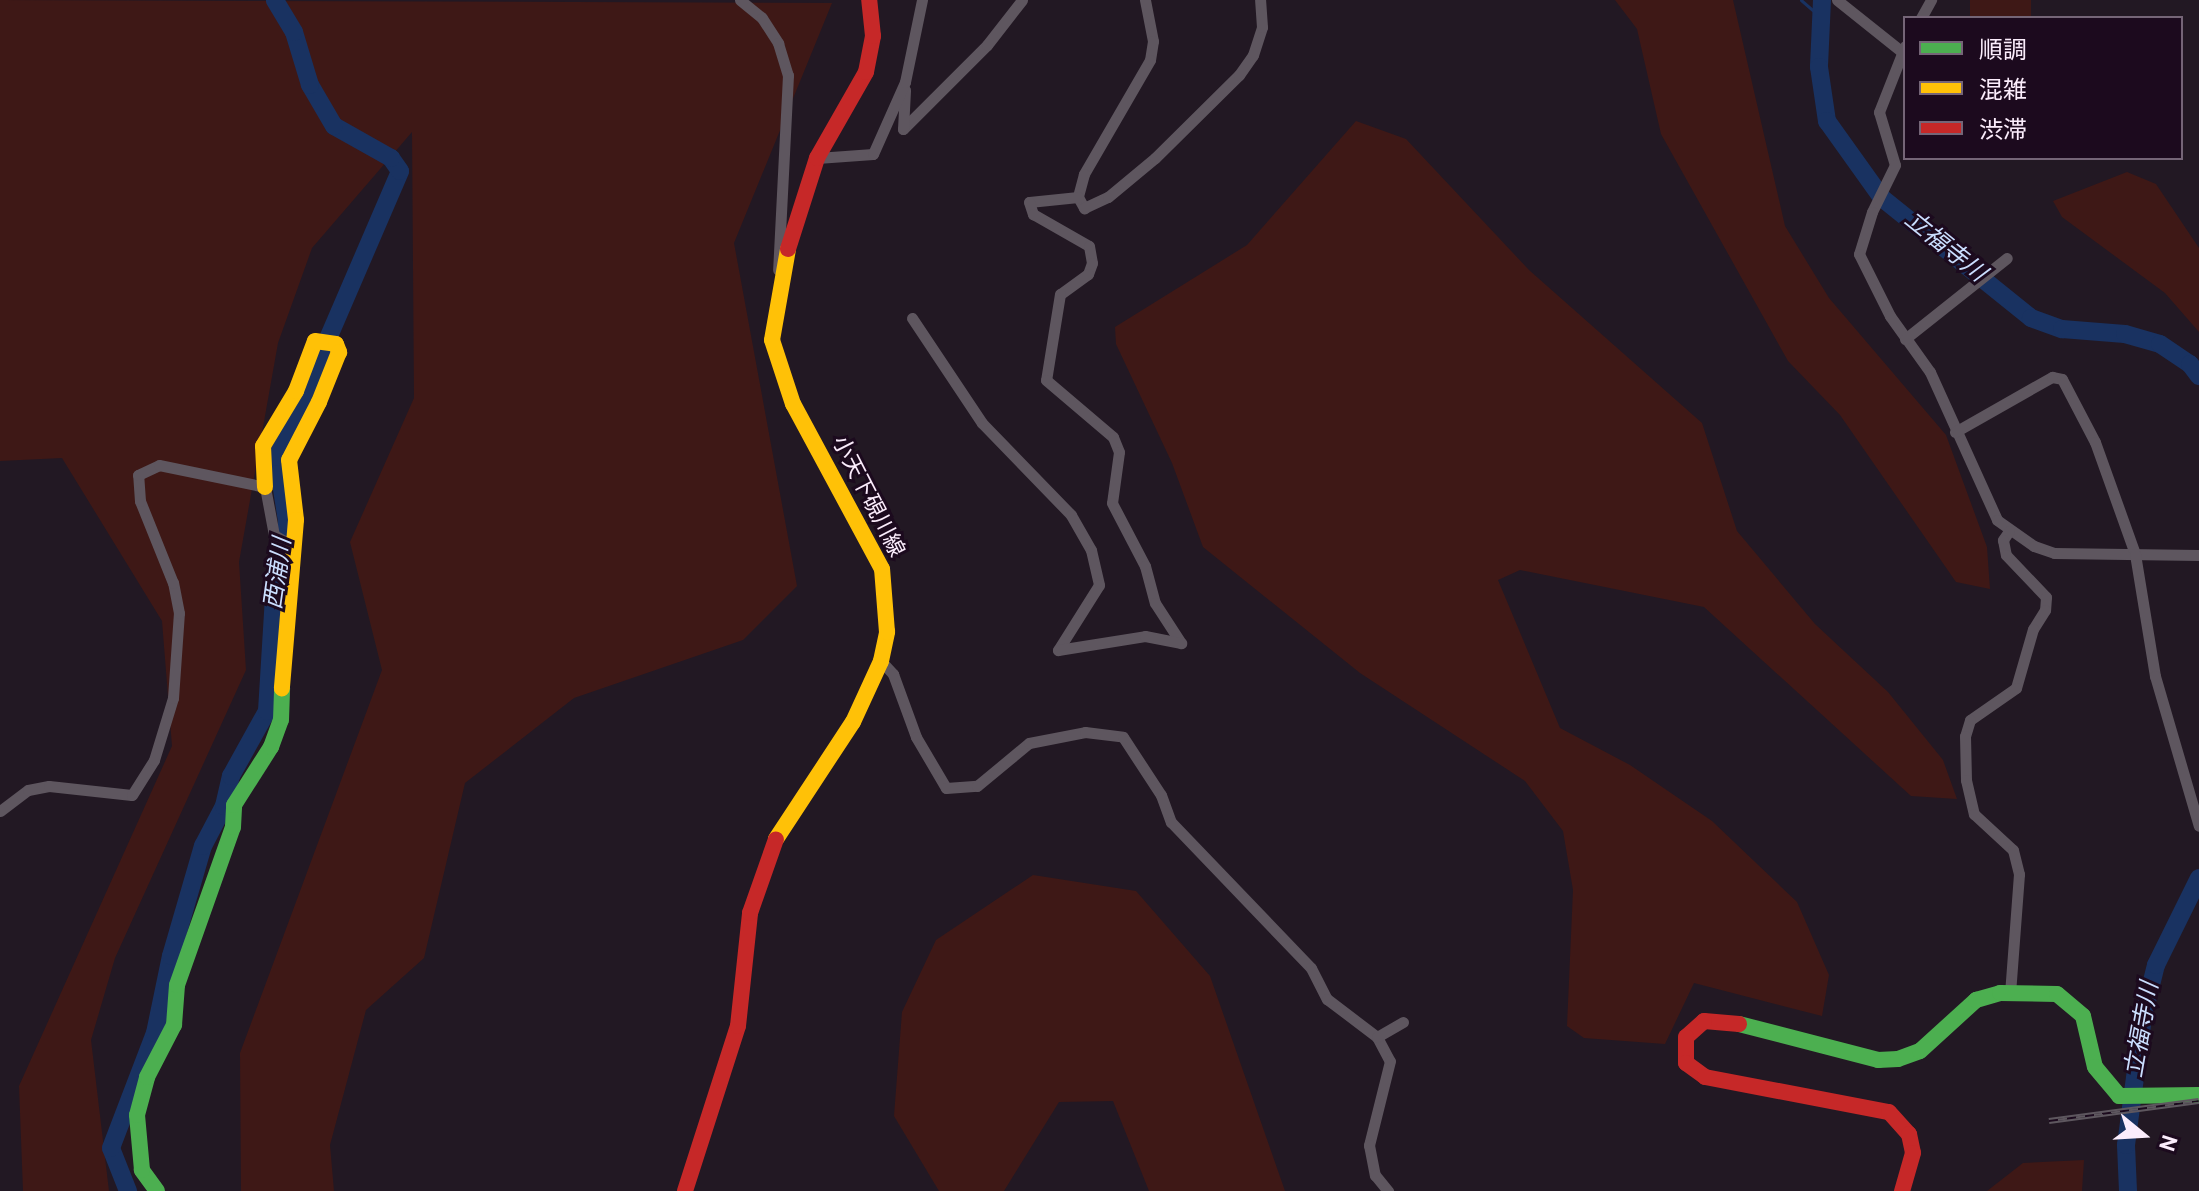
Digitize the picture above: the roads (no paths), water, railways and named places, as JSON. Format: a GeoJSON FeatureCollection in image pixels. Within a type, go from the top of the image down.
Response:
{"type":"FeatureCollection","features":[{"type":"Feature","properties":{"kind":"street"},"geometry":{"type":"LineString","coordinates":[[740,0],[762,18],[778,43],[788,75],[775,302]]}},
{"type":"Feature","properties":{"kind":"street","name":"小天下硯川線"},"geometry":{"type":"LineString","coordinates":[[685,1191],[738,1026],[750,913],[767,853],[853,722],[881,661],[888,599],[882,569],[777,366],[775,302],[796,215],[817,158],[866,72],[873,36],[869,0]]}},
{"type":"Feature","properties":{"kind":"street"},"geometry":{"type":"LineString","coordinates":[[922,0],[905,82],[903,129],[987,45],[1022,0]]}},
{"type":"Feature","properties":{"kind":"street"},"geometry":{"type":"LineString","coordinates":[[1145,0],[1153,41],[1150,60],[1093,153],[1078,197],[1084,208],[1108,197],[1239,75],[1253,55],[1262,27],[1260,0]]}},
{"type":"Feature","properties":{"kind":"street"},"geometry":{"type":"LineString","coordinates":[[1837,0],[1903,48],[1879,112],[1895,158],[1872,212],[1859,254],[1905,339],[1930,372],[1997,520],[2009,531],[2054,553],[2199,555]]}},
{"type":"Feature","properties":{"kind":"street"},"geometry":{"type":"LineString","coordinates":[[817,158],[873,154],[905,82]]}},
{"type":"Feature","properties":{"kind":"street"},"geometry":{"type":"LineString","coordinates":[[912,318],[982,423],[1071,515],[1091,550],[1099,585],[1058,650],[1145,636],[1181,643],[1155,603],[1145,566],[1112,503],[1119,452],[1113,437],[1046,380],[1060,294],[1088,274],[1092,263],[1089,246],[1033,214],[1029,202],[1078,197]]}},
{"type":"Feature","properties":{"kind":"street"},"geometry":{"type":"LineString","coordinates":[[1905,339],[2007,258]]}},
{"type":"Feature","properties":{"kind":"street"},"geometry":{"type":"LineString","coordinates":[[157,1191],[142,1170],[137,1115],[147,1077],[174,1025],[177,985],[233,827],[234,805],[271,747],[281,720],[296,520],[289,460],[339,352],[336,344],[322,338],[315,341],[296,391],[263,446],[265,487],[274,535],[293,546]]}},
{"type":"Feature","properties":{"kind":"street"},"geometry":{"type":"LineString","coordinates":[[1955,432],[2060,376],[2095,442],[2135,554],[2155,676],[2199,826]]}},
{"type":"Feature","properties":{"kind":"street"},"geometry":{"type":"LineString","coordinates":[[0,811],[28,790],[49,786],[132,795],[154,760],[173,698],[179,613],[173,583],[140,501],[138,475],[159,465],[265,487]]}},
{"type":"Feature","properties":{"kind":"street"},"geometry":{"type":"LineString","coordinates":[[2009,531],[2003,540],[2006,555],[2046,597],[2045,610],[2033,629],[2016,688],[1970,720],[1965,736],[1966,780],[1974,814],[2013,850],[2019,874],[2010,993]]}},
{"type":"Feature","properties":{"kind":"street"},"geometry":{"type":"LineString","coordinates":[[881,661],[893,674],[916,737],[946,788],[977,786],[1029,743],[1047,737],[1103,731],[1123,737],[1161,795],[1171,822],[1311,968],[1327,999],[1377,1037],[1390,1061],[1369,1145],[1375,1175],[1388,1191]]}},
{"type":"Feature","properties":{"kind":"street"},"geometry":{"type":"LineString","coordinates":[[1902,1191],[1913,1153],[1909,1134],[1889,1112],[1705,1077],[1686,1063],[1686,1037],[1704,1021],[1728,1021],[1878,1060],[1898,1059],[1920,1051],[1976,1000],[2010,993],[2057,994],[2070,1001],[2083,1016],[2095,1067],[2119,1096],[2199,1095]]}},
{"type":"Feature","properties":{"kind":"street"},"geometry":{"type":"LineString","coordinates":[[1377,1037],[1403,1022]]}},
{"type":"Feature","properties":{"kind":"waterway","name":"西浦川"},"geometry":{"type":"LineString","coordinates":[[128,1191],[111,1148],[155,1033],[171,956],[203,846],[224,806],[231,776],[267,711],[275,579],[283,561],[287,521],[277,457],[400,171],[391,158],[334,126],[310,85],[294,32],[275,0]]}},
{"type":"Feature","properties":{"kind":"waterway"},"geometry":{"type":"LineString","coordinates":[[1801,0],[1818,15]]}},
{"type":"Feature","properties":{"kind":"waterway","name":"立福寺川"},"geometry":{"type":"LineString","coordinates":[[1822,0],[1819,67],[1827,121],[1882,198],[2031,318],[2062,329],[2125,334],[2160,344],[2190,364],[2199,376]]}},
{"type":"Feature","properties":{"kind":"waterway","name":"立福寺川"},"geometry":{"type":"LineString","coordinates":[[2128,1191],[2126,1145],[2143,1017],[2156,965],[2199,878]]}},
{"type":"Feature","properties":{"kind":"railway"},"geometry":{"type":"LineString","coordinates":[[2049,1121],[2199,1101]]}}]}
